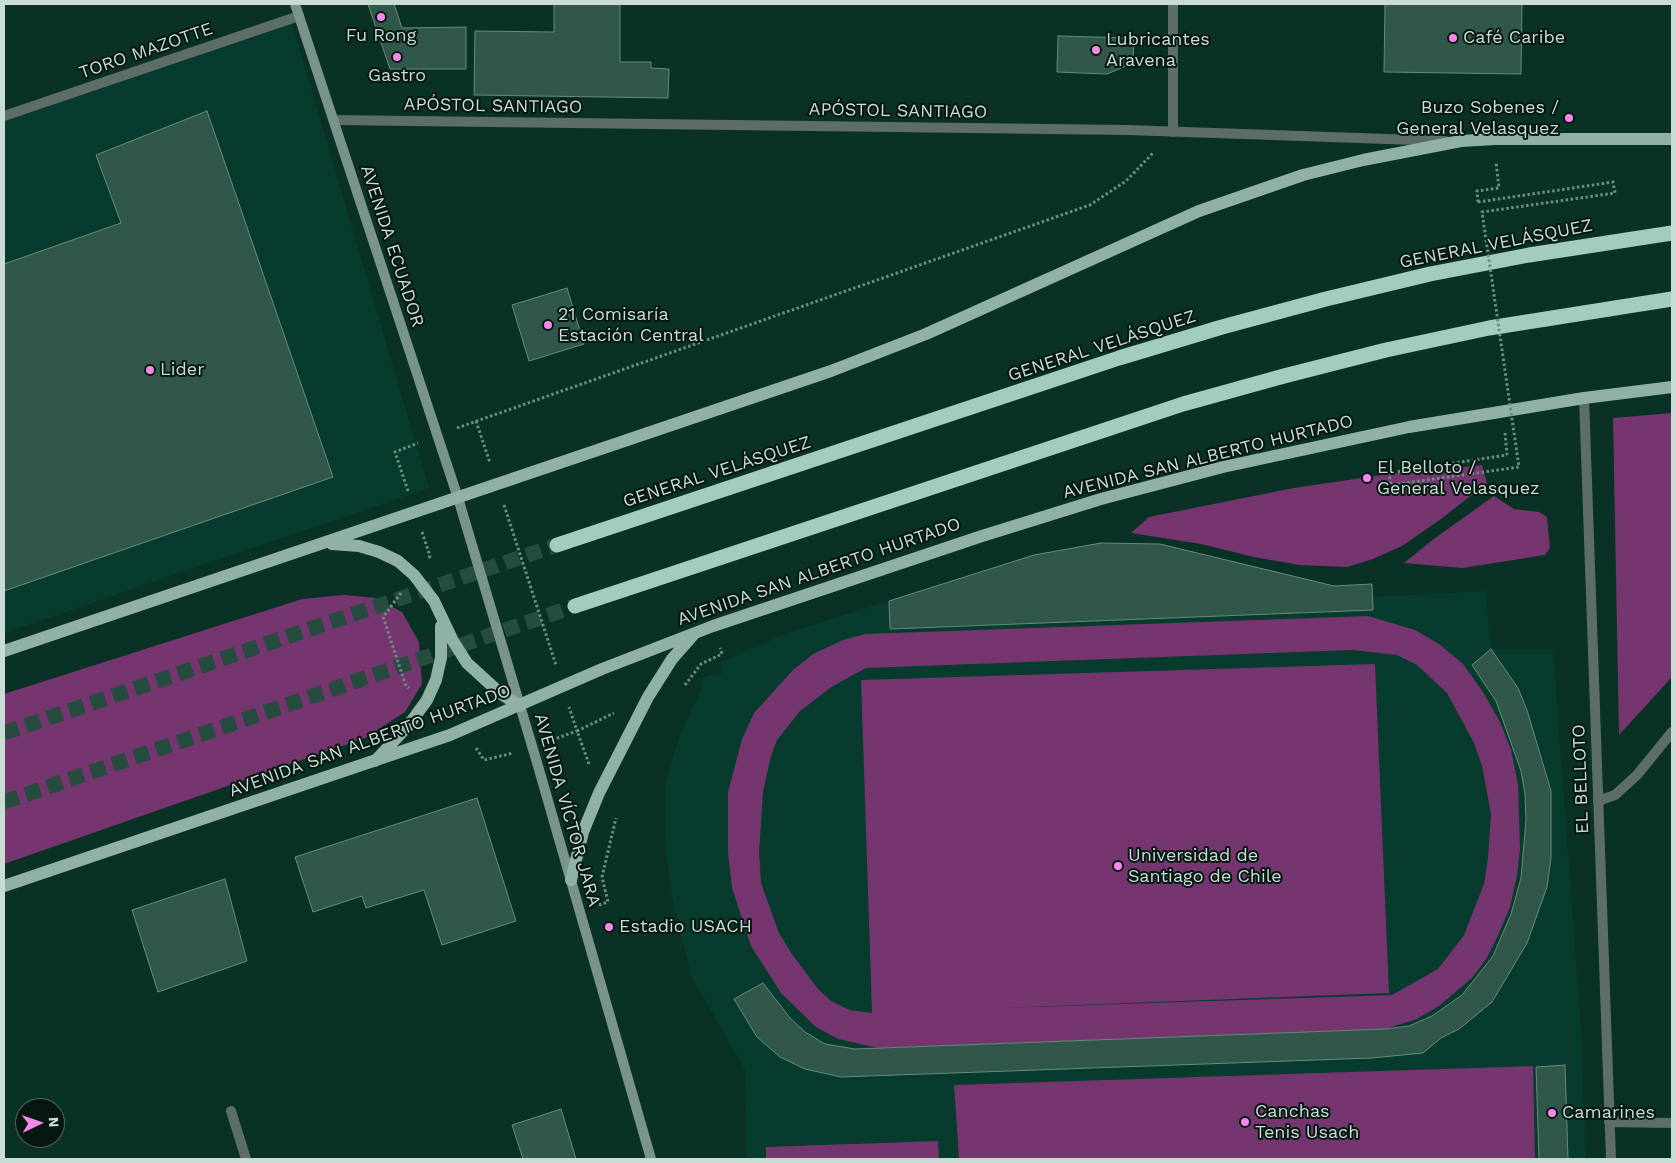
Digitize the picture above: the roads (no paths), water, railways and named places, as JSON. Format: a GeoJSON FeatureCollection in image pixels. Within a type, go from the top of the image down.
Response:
{"type":"FeatureCollection","features":[{"type":"Feature","properties":{"kind":"highway","name":"GENERAL VELÁSQUEZ"},"geometry":{"type":"LineString","coordinates":[[557,545],[1119,358],[1222,327],[1430,274],[1529,255],[1672,233]]}},
{"type":"Feature","properties":{"kind":"highway"},"geometry":{"type":"LineString","coordinates":[[575,606],[1183,404],[1386,350],[1489,328],[1672,299]]}},
{"type":"Feature","properties":{"kind":"main road","name":"AVENIDA ECUADOR"},"geometry":{"type":"LineString","coordinates":[[295,4],[458,498]]}},
{"type":"Feature","properties":{"kind":"main road"},"geometry":{"type":"LineString","coordinates":[[4,651],[831,371],[926,334],[1148,232],[1250,192],[1363,160],[1462,141],[1495,139],[1672,139]]}},
{"type":"Feature","properties":{"kind":"main road","name":"AVENIDA SAN ALBERTO HURTADO"},"geometry":{"type":"LineString","coordinates":[[4,886],[373,763],[465,730],[602,669],[695,632],[991,533],[1101,499],[1315,446],[1409,427],[1584,398],[1672,387]]}},
{"type":"Feature","properties":{"kind":"main road","name":"AVENIDA VÍCTOR JARA"},"geometry":{"type":"LineString","coordinates":[[458,498],[571,880],[650,1159]]}},
{"type":"Feature","properties":{"kind":"main road"},"geometry":{"type":"LineString","coordinates":[[317,546],[338,544],[359,546],[379,552],[398,561],[425,587],[453,641],[468,663],[501,694],[520,706]]}},
{"type":"Feature","properties":{"kind":"main road"},"geometry":{"type":"LineString","coordinates":[[373,763],[408,726],[427,700],[441,658],[443,637],[440,617]]}},
{"type":"Feature","properties":{"kind":"main road"},"geometry":{"type":"LineString","coordinates":[[571,880],[584,832],[599,793],[648,697],[672,659],[695,632]]}},
{"type":"Feature","properties":{"kind":"street"},"geometry":{"type":"LineString","coordinates":[[1173,4],[1173,132]]}},
{"type":"Feature","properties":{"kind":"street","name":"TORO MAZOTTE"},"geometry":{"type":"LineString","coordinates":[[4,116],[300,16]]}},
{"type":"Feature","properties":{"kind":"street","name":"APÓSTOL SANTIAGO"},"geometry":{"type":"LineString","coordinates":[[334,120],[1173,132],[1462,141]]}},
{"type":"Feature","properties":{"kind":"street","name":"EL BELLOTO"},"geometry":{"type":"LineString","coordinates":[[1584,398],[1611,1159]]}},
{"type":"Feature","properties":{"kind":"street"},"geometry":{"type":"LineString","coordinates":[[1598,801],[1615,795],[1637,775],[1672,732]]}},
{"type":"Feature","properties":{"kind":"street"},"geometry":{"type":"LineString","coordinates":[[231,1111],[246,1159]]}},
{"type":"Feature","properties":{"kind":"street"},"geometry":{"type":"LineString","coordinates":[[1609,1122],[1672,1123]]}},
{"type":"Feature","properties":{"kind":"tunnel"},"geometry":{"type":"LineString","coordinates":[[4,733],[557,545]]}},
{"type":"Feature","properties":{"kind":"tunnel"},"geometry":{"type":"LineString","coordinates":[[4,802],[575,606]]}},
{"type":"Feature","properties":{"kind":"place","name":"Fu Rong"},"geometry":{"type":"Point","coordinates":[381,17]}},
{"type":"Feature","properties":{"kind":"place","name":"Café Caribe"},"geometry":{"type":"Point","coordinates":[1453,38]}},
{"type":"Feature","properties":{"kind":"place","name":"Lubricantes Aravena"},"geometry":{"type":"Point","coordinates":[1096,50]}},
{"type":"Feature","properties":{"kind":"place","name":"Gastro"},"geometry":{"type":"Point","coordinates":[397,57]}},
{"type":"Feature","properties":{"kind":"place","name":"Buzo Sobenes / General Velasquez"},"geometry":{"type":"Point","coordinates":[1569,118]}},
{"type":"Feature","properties":{"kind":"place","name":"21 Comisaría Estación Central"},"geometry":{"type":"Point","coordinates":[548,325]}},
{"type":"Feature","properties":{"kind":"place","name":"Lider"},"geometry":{"type":"Point","coordinates":[150,370]}},
{"type":"Feature","properties":{"kind":"place","name":"El Belloto / General Velasquez"},"geometry":{"type":"Point","coordinates":[1367,478]}},
{"type":"Feature","properties":{"kind":"place","name":"Universidad de Santiago de Chile"},"geometry":{"type":"Point","coordinates":[1118,866]}},
{"type":"Feature","properties":{"kind":"place","name":"Estadio USACH"},"geometry":{"type":"Point","coordinates":[609,927]}},
{"type":"Feature","properties":{"kind":"place","name":"Camarines"},"geometry":{"type":"Point","coordinates":[1552,1113]}},
{"type":"Feature","properties":{"kind":"place","name":"Canchas Tenis Usach"},"geometry":{"type":"Point","coordinates":[1245,1122]}}]}
